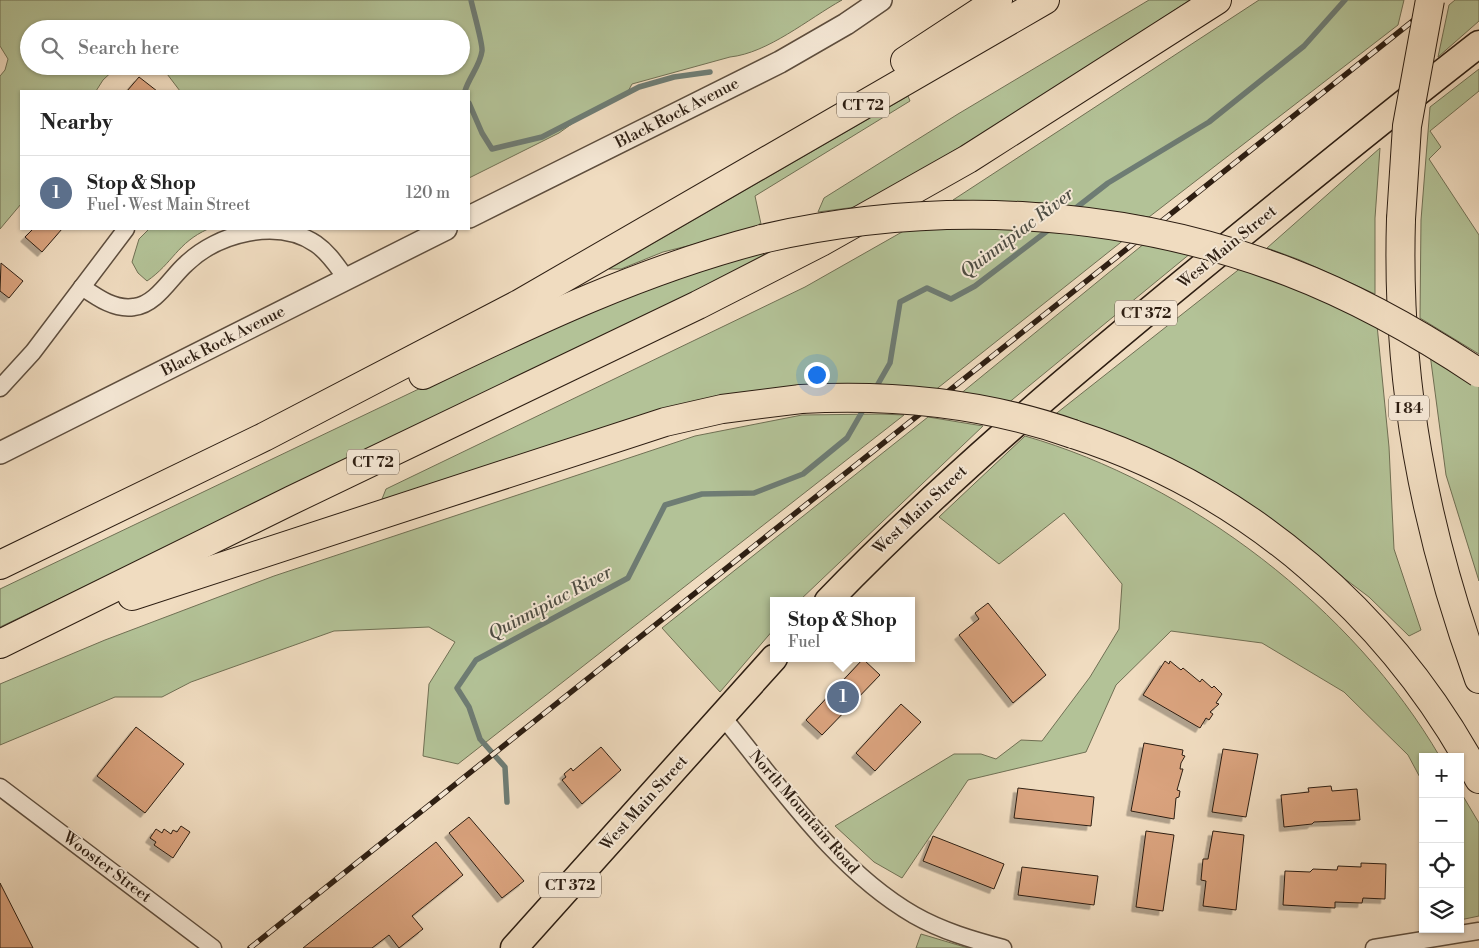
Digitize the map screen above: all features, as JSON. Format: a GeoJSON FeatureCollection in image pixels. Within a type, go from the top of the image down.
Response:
{"type":"FeatureCollection","features":[{"type":"Feature","properties":{"kind":"highway"},"geometry":{"type":"LineString","coordinates":[[680,210],[765,147],[873,81],[998,0]]}},
{"type":"Feature","properties":{"kind":"highway","name":"CT 72"},"geometry":{"type":"LineString","coordinates":[[0,565],[264,437],[519,304],[1045,0]]}},
{"type":"Feature","properties":{"kind":"highway","name":"CT 72"},"geometry":{"type":"LineString","coordinates":[[0,645],[764,273],[877,212],[968,159],[1216,0]]}},
{"type":"Feature","properties":{"kind":"highway","name":"I 84"},"geometry":{"type":"LineString","coordinates":[[1430,0],[1408,118],[1401,219],[1403,351],[1413,436],[1432,524],[1450,591],[1479,679]]}},
{"type":"Feature","properties":{"kind":"highway"},"geometry":{"type":"LineString","coordinates":[[106,514],[148,503],[199,483],[593,295],[673,265],[762,239],[853,222],[943,215],[1048,218],[1142,231],[1230,252],[1317,283],[1395,322],[1479,373]]}},
{"type":"Feature","properties":{"kind":"highway"},"geometry":{"type":"LineString","coordinates":[[0,645],[36,634],[165,584],[649,427],[722,409],[801,399],[860,397],[931,402],[1013,416],[1073,434],[1134,457],[1196,488],[1257,526],[1316,572],[1360,613],[1403,662],[1448,726],[1479,779]]}},
{"type":"Feature","properties":{"kind":"main road","name":"West Main Street"},"geometry":{"type":"LineString","coordinates":[[832,597],[940,490],[1031,408],[1368,131],[1479,44]]}},
{"type":"Feature","properties":{"kind":"main road","name":"West Main Street"},"geometry":{"type":"LineString","coordinates":[[514,948],[770,662]]}},
{"type":"Feature","properties":{"kind":"street","name":"Black Rock Avenue"},"geometry":{"type":"LineString","coordinates":[[470,217],[780,62],[846,24],[881,0]]}},
{"type":"Feature","properties":{"kind":"street"},"geometry":{"type":"LineString","coordinates":[[0,388],[33,352],[125,230]]}},
{"type":"Feature","properties":{"kind":"street","name":"Black Rock Avenue"},"geometry":{"type":"LineString","coordinates":[[0,453],[444,230]]}},
{"type":"Feature","properties":{"kind":"street"},"geometry":{"type":"LineString","coordinates":[[82,287],[102,300],[117,306],[135,307],[149,301],[187,262],[208,248],[234,236],[261,231],[280,231],[298,235],[316,244],[329,256],[346,278]]}},
{"type":"Feature","properties":{"kind":"street","name":"North Mountain Road"},"geometry":{"type":"LineString","coordinates":[[722,716],[836,854],[864,880],[915,915],[965,937],[1003,948]]}},
{"type":"Feature","properties":{"kind":"street","name":"Wooster Street"},"geometry":{"type":"LineString","coordinates":[[0,787],[213,948]]}},
{"type":"Feature","properties":{"kind":"street"},"geometry":{"type":"LineString","coordinates":[[1374,948],[1479,931]]}},
{"type":"Feature","properties":{"kind":"green space"},"geometry":{"type":"Polygon","coordinates":[[[0,0],[842,0],[788,34],[759,49],[632,84],[626,95],[580,118],[559,133],[470,178],[470,90],[179,90],[168,75],[470,75],[470,20],[20,20],[20,75],[108,75],[97,90],[20,90],[20,205],[0,229],[0,76],[5,70],[8,59],[0,46],[0,0]]]}},
{"type":"Feature","properties":{"kind":"green space"},"geometry":{"type":"Polygon","coordinates":[[[1149,0],[1190,0],[1042,97],[863,206],[818,212],[824,198],[958,114],[1149,0]]]}},
{"type":"Feature","properties":{"kind":"green space"},"geometry":{"type":"Polygon","coordinates":[[[1259,0],[1404,0],[1398,25],[1149,217],[1049,203],[953,200],[1259,0]]]}},
{"type":"Feature","properties":{"kind":"green space"},"geometry":{"type":"Polygon","coordinates":[[[1455,0],[1479,0],[1479,21],[1438,57],[1449,5],[1455,0]]]}},
{"type":"Feature","properties":{"kind":"green space"},"geometry":{"type":"Polygon","coordinates":[[[1479,69],[1479,91],[1430,131],[1441,147],[1429,159],[1479,235],[1479,354],[1420,318],[1421,220],[1430,107],[1479,69]]]}},
{"type":"Feature","properties":{"kind":"green space"},"geometry":{"type":"Polygon","coordinates":[[[908,96],[910,101],[755,196],[761,224],[759,224],[760,228],[663,252],[621,269],[609,269],[908,96]]]}},
{"type":"Feature","properties":{"kind":"green space"},"geometry":{"type":"Polygon","coordinates":[[[1380,148],[1375,218],[1375,294],[1300,260],[1267,248],[1380,148]]]}},
{"type":"Feature","properties":{"kind":"green space"},"geometry":{"type":"Polygon","coordinates":[[[985,226],[1125,239],[934,391],[872,387],[417,494],[382,499],[386,489],[805,287],[909,228],[985,226]]]}},
{"type":"Feature","properties":{"kind":"green space"},"geometry":{"type":"Polygon","coordinates":[[[148,230],[206,230],[189,240],[147,281],[138,273],[132,262],[139,239],[148,230]]]}},
{"type":"Feature","properties":{"kind":"green space"},"geometry":{"type":"Polygon","coordinates":[[[1145,243],[1191,253],[1007,404],[959,395],[1145,243]]]}},
{"type":"Feature","properties":{"kind":"green space"},"geometry":{"type":"Polygon","coordinates":[[[764,249],[763,259],[671,308],[0,627],[0,589],[536,333],[634,291],[764,249]]]}},
{"type":"Feature","properties":{"kind":"green space"},"geometry":{"type":"Polygon","coordinates":[[[1242,267],[1312,293],[1377,325],[1389,447],[1394,549],[1421,630],[1409,636],[1369,597],[1300,545],[1053,416],[1242,267]]]}},
{"type":"Feature","properties":{"kind":"green space"},"geometry":{"type":"Polygon","coordinates":[[[1430,354],[1479,386],[1479,581],[1446,475],[1430,354]]]}},
{"type":"Feature","properties":{"kind":"green space"},"geometry":{"type":"Polygon","coordinates":[[[802,415],[904,415],[458,764],[423,756],[429,684],[455,642],[429,627],[334,631],[191,682],[162,697],[115,697],[0,745],[0,684],[105,640],[274,576],[695,436],[802,415]]]}},
{"type":"Feature","properties":{"kind":"green space"},"geometry":{"type":"Polygon","coordinates":[[[928,417],[983,426],[803,597],[770,597],[770,634],[720,692],[662,628],[928,417]]]}},
{"type":"Feature","properties":{"kind":"green space"},"geometry":{"type":"Polygon","coordinates":[[[1025,436],[1086,457],[1147,485],[1206,519],[1262,559],[1314,603],[1362,651],[1404,703],[1437,753],[1419,753],[1419,776],[1408,755],[1344,692],[1262,643],[1171,631],[1116,685],[1086,752],[968,780],[902,878],[874,862],[835,826],[954,754],[981,754],[996,759],[1021,740],[1042,741],[1090,677],[1119,629],[1122,584],[1064,513],[999,564],[939,517],[1025,436]]]}},
{"type":"Feature","properties":{"kind":"green space"},"geometry":{"type":"Polygon","coordinates":[[[1464,798],[1479,823],[1479,916],[1464,919],[1464,798]]]}},
{"type":"Feature","properties":{"kind":"green space"},"geometry":{"type":"Polygon","coordinates":[[[921,934],[968,948],[916,948],[921,934]]]}},
{"type":"Feature","properties":{"kind":"building"},"geometry":{"type":"Polygon","coordinates":[[[139,77],[156,90],[128,90],[139,77]]]}},
{"type":"Feature","properties":{"kind":"building"},"geometry":{"type":"Polygon","coordinates":[[[32,230],[61,230],[42,252],[25,237],[32,230]]]}},
{"type":"Feature","properties":{"kind":"building"},"geometry":{"type":"Polygon","coordinates":[[[1,263],[23,281],[9,298],[0,291],[1,263]]]}},
{"type":"Feature","properties":{"kind":"building"},"geometry":{"type":"Polygon","coordinates":[[[988,603],[1046,675],[1013,703],[959,635],[979,619],[975,613],[988,603]]]}},
{"type":"Feature","properties":{"kind":"building"},"geometry":{"type":"Polygon","coordinates":[[[1165,661],[1169,664],[1170,661],[1181,670],[1183,668],[1200,682],[1202,679],[1212,688],[1214,686],[1222,694],[1216,703],[1219,704],[1210,712],[1213,714],[1209,720],[1206,718],[1200,728],[1143,695],[1165,661]]]}},
{"type":"Feature","properties":{"kind":"building"},"geometry":{"type":"Polygon","coordinates":[[[860,662],[866,662],[880,675],[822,735],[806,720],[860,662]]]}},
{"type":"Feature","properties":{"kind":"building"},"geometry":{"type":"Polygon","coordinates":[[[901,704],[921,722],[875,771],[856,753],[901,704]]]}},
{"type":"Feature","properties":{"kind":"building"},"geometry":{"type":"Polygon","coordinates":[[[136,727],[184,764],[145,813],[97,776],[136,727]]]}},
{"type":"Feature","properties":{"kind":"building"},"geometry":{"type":"Polygon","coordinates":[[[1144,743],[1183,750],[1182,755],[1185,756],[1181,763],[1180,769],[1183,769],[1177,790],[1180,791],[1179,797],[1176,798],[1174,819],[1131,811],[1144,743]]]}},
{"type":"Feature","properties":{"kind":"building"},"geometry":{"type":"Polygon","coordinates":[[[601,747],[621,770],[582,804],[562,780],[566,777],[564,774],[571,768],[573,771],[601,747]]]}},
{"type":"Feature","properties":{"kind":"building"},"geometry":{"type":"Polygon","coordinates":[[[1223,749],[1258,754],[1246,817],[1212,812],[1223,749]]]}},
{"type":"Feature","properties":{"kind":"building"},"geometry":{"type":"Polygon","coordinates":[[[1331,786],[1332,791],[1357,789],[1360,820],[1314,822],[1312,824],[1284,827],[1281,795],[1309,792],[1308,788],[1331,786]]]}},
{"type":"Feature","properties":{"kind":"building"},"geometry":{"type":"Polygon","coordinates":[[[1018,788],[1094,797],[1091,826],[1014,818],[1018,788]]]}},
{"type":"Feature","properties":{"kind":"building"},"geometry":{"type":"Polygon","coordinates":[[[469,817],[524,881],[502,898],[449,833],[469,817]]]}},
{"type":"Feature","properties":{"kind":"building"},"geometry":{"type":"Polygon","coordinates":[[[181,826],[190,832],[173,858],[154,845],[156,842],[150,838],[156,829],[162,833],[164,829],[171,834],[173,830],[177,832],[181,826]]]}},
{"type":"Feature","properties":{"kind":"building"},"geometry":{"type":"Polygon","coordinates":[[[1146,831],[1174,835],[1163,911],[1136,907],[1146,831]]]}},
{"type":"Feature","properties":{"kind":"building"},"geometry":{"type":"Polygon","coordinates":[[[1213,831],[1244,835],[1236,910],[1203,906],[1206,881],[1201,880],[1203,859],[1208,859],[1213,831]]]}},
{"type":"Feature","properties":{"kind":"building"},"geometry":{"type":"Polygon","coordinates":[[[933,836],[1004,864],[994,889],[923,861],[933,836]]]}},
{"type":"Feature","properties":{"kind":"building"},"geometry":{"type":"Polygon","coordinates":[[[436,842],[463,875],[412,916],[423,929],[399,948],[389,935],[372,948],[303,948],[436,842]]]}},
{"type":"Feature","properties":{"kind":"building"},"geometry":{"type":"Polygon","coordinates":[[[1361,863],[1386,864],[1385,899],[1363,898],[1362,903],[1335,902],[1335,908],[1283,905],[1285,871],[1337,870],[1338,866],[1361,867],[1361,863]]]}},
{"type":"Feature","properties":{"kind":"building"},"geometry":{"type":"Polygon","coordinates":[[[1022,867],[1098,876],[1094,905],[1018,895],[1022,867]]]}},
{"type":"Feature","properties":{"kind":"building"},"geometry":{"type":"Polygon","coordinates":[[[0,883],[33,948],[0,948],[0,883]]]}},
{"type":"Feature","properties":{"kind":"waterway"},"geometry":{"type":"LineString","coordinates":[[465,90],[479,62],[482,51],[471,0]]}},
{"type":"Feature","properties":{"kind":"waterway","name":"Quinnipiac River"},"geometry":{"type":"LineString","coordinates":[[1072,211],[1108,183],[1209,122],[1304,46],[1345,0]]}},
{"type":"Feature","properties":{"kind":"waterway"},"geometry":{"type":"LineString","coordinates":[[470,105],[482,133],[492,149],[542,137],[639,87],[674,77],[710,72]]}},
{"type":"Feature","properties":{"kind":"waterway","name":"Quinnipiac River"},"geometry":{"type":"LineString","coordinates":[[874,391],[890,363],[900,302],[927,288],[951,299],[975,286],[1051,228]]}},
{"type":"Feature","properties":{"kind":"waterway","name":"Quinnipiac River"},"geometry":{"type":"LineString","coordinates":[[507,802],[505,767],[480,739],[469,707],[457,688],[476,660],[628,578],[665,505],[702,494],[754,493],[803,474],[847,438],[866,405]]}},
{"type":"Feature","properties":{"kind":"railway"},"geometry":{"type":"LineString","coordinates":[[250,948],[1439,0]]}},
{"type":"Feature","properties":{"kind":"place","name":"Stop & Shop"},"geometry":{"type":"Point","coordinates":[843,697]}}]}
